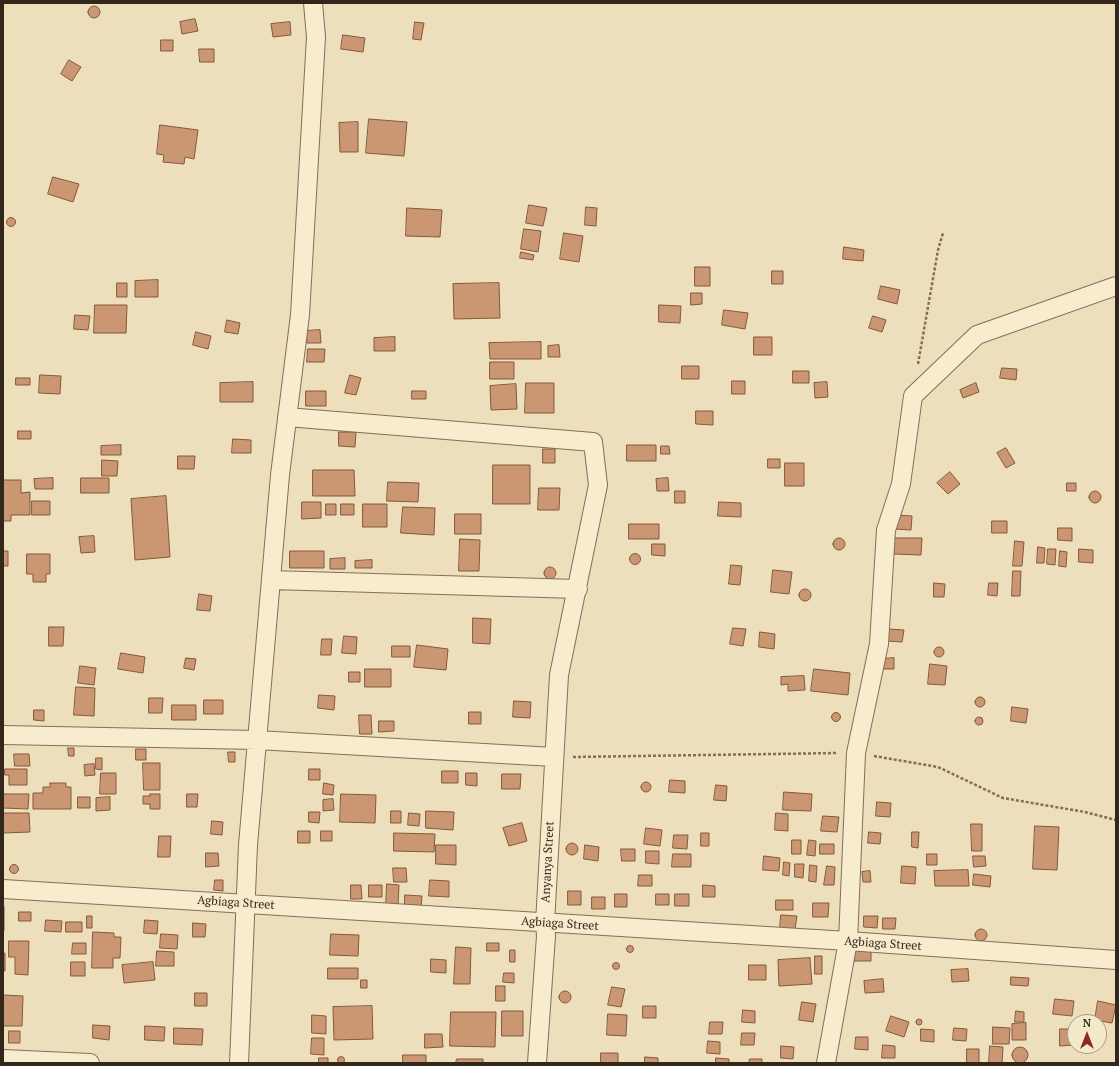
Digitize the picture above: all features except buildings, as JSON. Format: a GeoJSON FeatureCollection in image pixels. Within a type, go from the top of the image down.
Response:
{"type":"FeatureCollection","features":[{"type":"Feature","properties":{"kind":"street"},"geometry":{"type":"LineString","coordinates":[[239,1063],[248,844],[280,475],[301,307],[316,37],[313,3]]}},
{"type":"Feature","properties":{"kind":"street"},"geometry":{"type":"LineString","coordinates":[[826,1063],[848,942],[856,753],[879,644],[886,530],[901,484],[913,396],[977,335],[1116,286]]}},
{"type":"Feature","properties":{"kind":"street","name":"Anyanya Street"},"geometry":{"type":"LineString","coordinates":[[287,417],[593,442],[598,485],[560,675],[545,923],[546,936],[537,1063]]}},
{"type":"Feature","properties":{"kind":"street"},"geometry":{"type":"LineString","coordinates":[[271,580],[578,589]]}},
{"type":"Feature","properties":{"kind":"street"},"geometry":{"type":"LineString","coordinates":[[3,735],[257,740],[554,757]]}},
{"type":"Feature","properties":{"kind":"street","name":"Agbiaga Street"},"geometry":{"type":"LineString","coordinates":[[3,889],[1116,960]]}},
{"type":"Feature","properties":{"kind":"street"},"geometry":{"type":"LineString","coordinates":[[3,1059],[90,1063]]}},
{"type":"Feature","properties":{"kind":"path"},"geometry":{"type":"LineString","coordinates":[[913,396],[920,346],[938,250],[943,233]]}}]}
